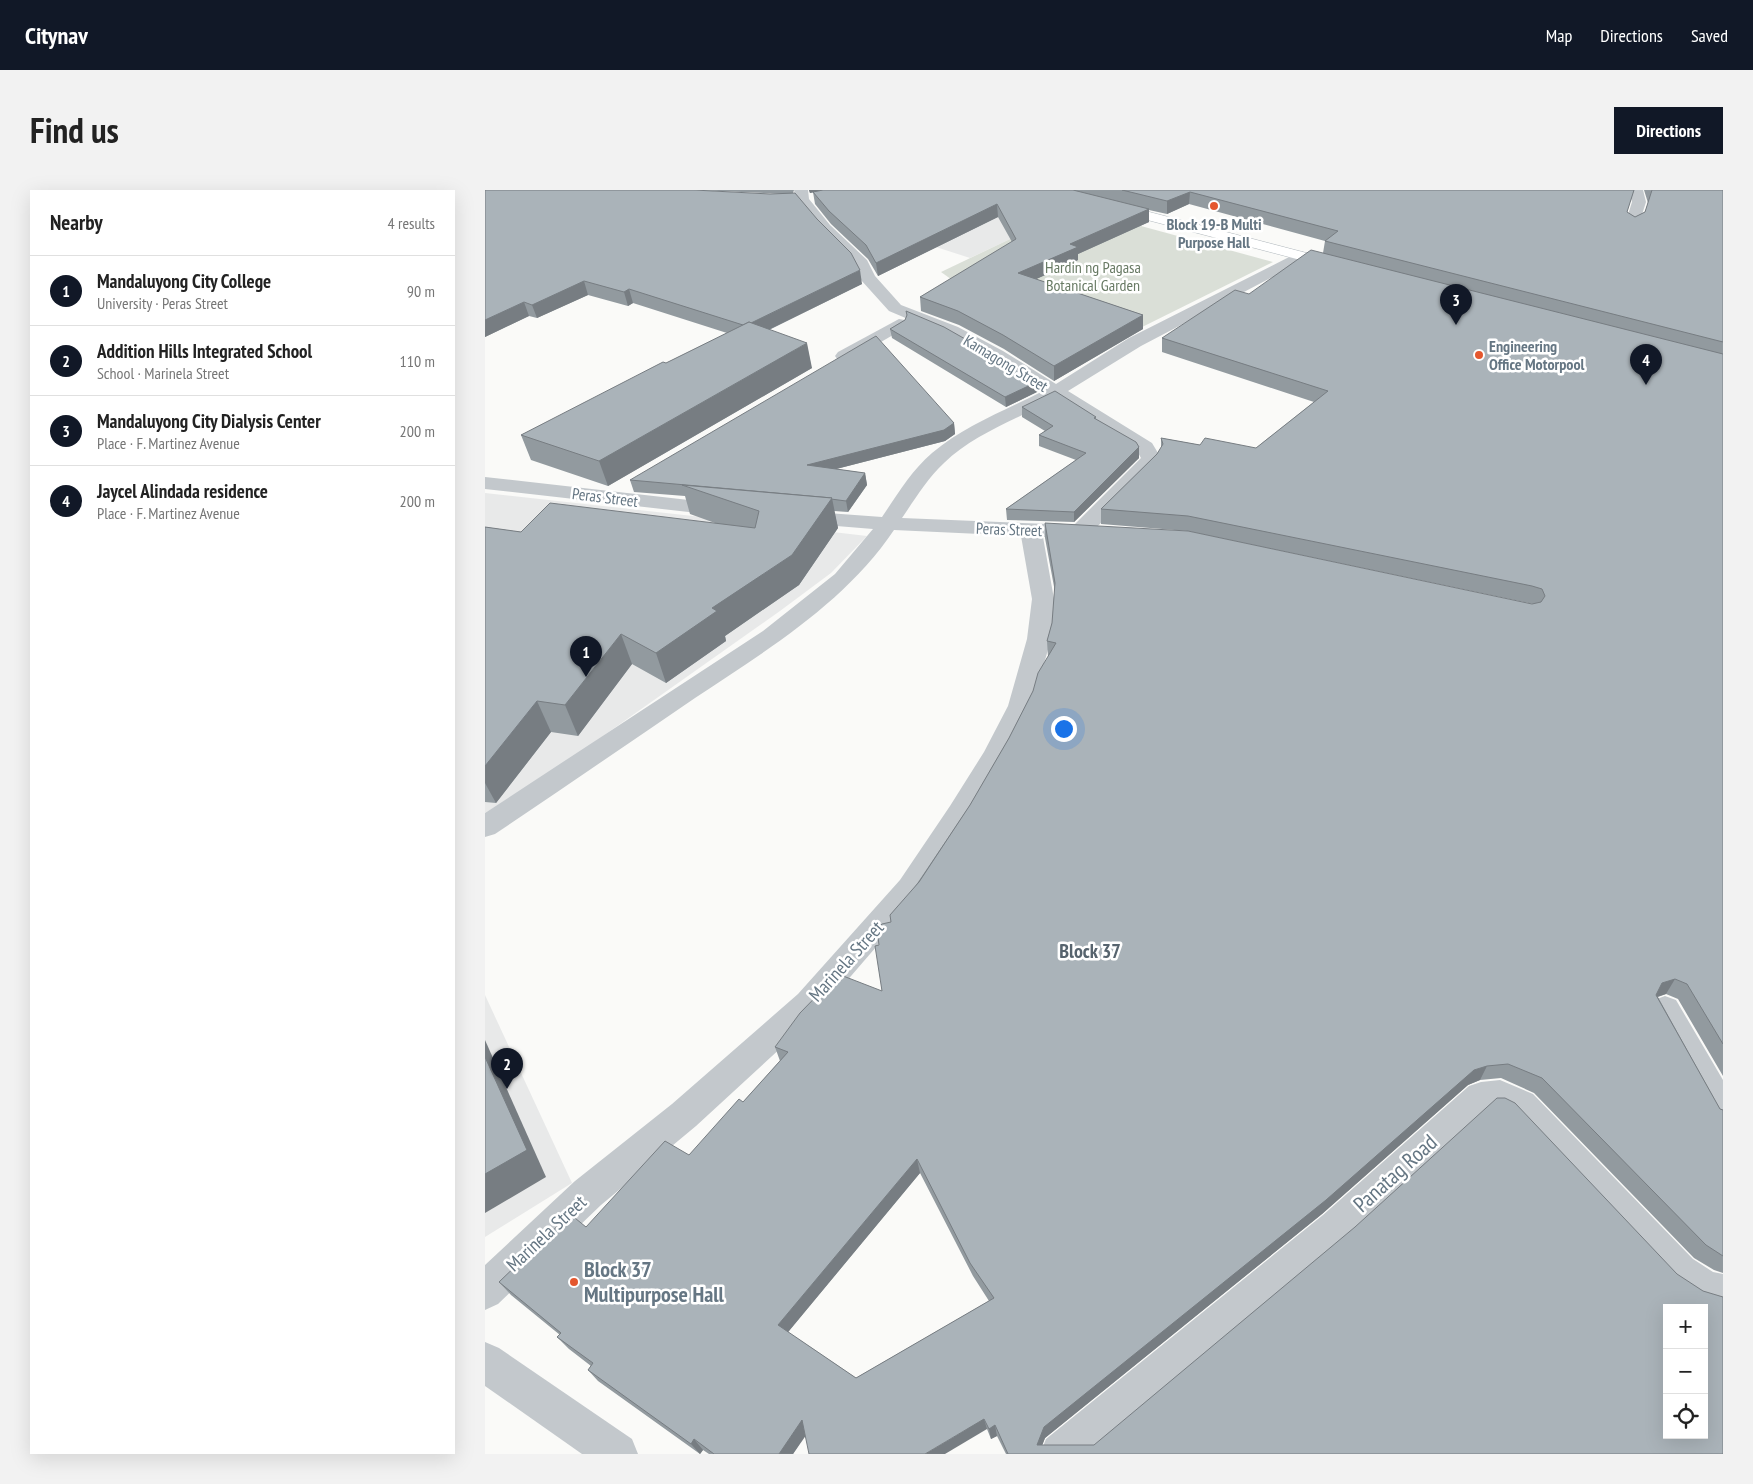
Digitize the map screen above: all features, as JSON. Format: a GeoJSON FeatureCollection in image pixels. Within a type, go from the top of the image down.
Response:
{"type":"FeatureCollection","features":[{"type":"Feature","properties":{"kind":"main road"},"geometry":{"type":"LineString","coordinates":[[1049,190],[1299,250],[1349,254]]}},
{"type":"Feature","properties":{"kind":"main road"},"geometry":{"type":"LineString","coordinates":[[1093,190],[1299,250],[1359,270]]}},
{"type":"Feature","properties":{"kind":"street"},"geometry":{"type":"LineString","coordinates":[[1632,224],[1639,202],[1636,190]]}},
{"type":"Feature","properties":{"kind":"street"},"geometry":{"type":"LineString","coordinates":[[799,197],[819,197]]}},
{"type":"Feature","properties":{"kind":"street","name":"Kamagong Street"},"geometry":{"type":"LineString","coordinates":[[799,197],[825,228],[862,263],[867,277],[881,295],[895,308],[964,336],[1145,447],[1151,458],[1148,464],[1080,531]]}},
{"type":"Feature","properties":{"kind":"street"},"geometry":{"type":"LineString","coordinates":[[485,827],[771,636],[843,579],[871,548],[916,482],[938,458],[966,438],[1055,392],[1143,338],[1299,250]]}},
{"type":"Feature","properties":{"kind":"street"},"geometry":{"type":"LineString","coordinates":[[832,364],[899,324]]}},
{"type":"Feature","properties":{"kind":"street","name":"Peras Street"},"geometry":{"type":"LineString","coordinates":[[485,483],[741,512]]}},
{"type":"Feature","properties":{"kind":"street"},"geometry":{"type":"LineString","coordinates":[[606,498],[631,483]]}},
{"type":"Feature","properties":{"kind":"street","name":"Peras Street"},"geometry":{"type":"LineString","coordinates":[[779,515],[889,524],[1031,531],[1080,531],[1109,534]]}},
{"type":"Feature","properties":{"kind":"street","name":"Marinela Street"},"geometry":{"type":"LineString","coordinates":[[485,1291],[588,1193],[684,1115],[809,1003],[910,888],[960,814],[1020,706],[1039,639],[1043,599],[1041,578],[1031,531]]}},
{"type":"Feature","properties":{"kind":"street"},"geometry":{"type":"LineString","coordinates":[[1665,1009],[1723,1111]]}},
{"type":"Feature","properties":{"kind":"street","name":"Panatag Road"},"geometry":{"type":"LineString","coordinates":[[1061,1454],[1335,1227],[1481,1097],[1500,1095],[1521,1105],[1680,1272],[1705,1290],[1723,1293]]}},
{"type":"Feature","properties":{"kind":"street"},"geometry":{"type":"LineString","coordinates":[[485,1362],[617,1454]]}},
{"type":"Feature","properties":{"kind":"shaded area"},"geometry":{"type":"Polygon","coordinates":[[[942,201],[1069,211],[970,258],[936,247],[927,237],[942,201]]]}},
{"type":"Feature","properties":{"kind":"shaded area"},"geometry":{"type":"Polygon","coordinates":[[[485,493],[867,536],[831,573],[780,611],[572,758],[485,813],[485,493]]]}},
{"type":"Feature","properties":{"kind":"shaded area"},"geometry":{"type":"Polygon","coordinates":[[[485,995],[572,1183],[485,1237],[485,995]]]}},
{"type":"Feature","properties":{"kind":"green space","name":"Hardin ng Pagasa Botanical Garden"},"geometry":{"type":"Polygon","coordinates":[[[1075,208],[1273,262],[1112,342],[969,292],[941,272],[1075,208]]]}},
{"type":"Feature","properties":{"kind":"building"},"geometry":{"type":"Polygon","coordinates":[[[485,190],[694,190],[770,194],[795,193],[817,219],[851,253],[860,270],[751,323],[743,325],[629,289],[624,292],[584,281],[532,305],[524,302],[485,320],[485,190]]]}},
{"type":"Feature","properties":{"kind":"building"},"geometry":{"type":"Polygon","coordinates":[[[823,190],[1073,190],[1149,209],[1070,244],[1078,247],[1018,273],[1143,315],[1054,366],[1003,335],[958,311],[920,297],[1016,239],[997,204],[876,263],[866,245],[829,211],[813,192],[823,190]]]}},
{"type":"Feature","properties":{"kind":"building"},"geometry":{"type":"Polygon","coordinates":[[[1122,190],[1634,190],[1627,212],[1635,217],[1645,212],[1652,190],[1723,190],[1723,342],[1325,241],[1338,231],[1190,192],[1167,201],[1122,190]]]}},
{"type":"Feature","properties":{"kind":"building"},"geometry":{"type":"Polygon","coordinates":[[[1311,250],[1723,354],[1723,1044],[1687,984],[1675,979],[1662,983],[1656,995],[1720,1109],[1723,1110],[1723,1256],[1706,1245],[1542,1078],[1508,1064],[1487,1066],[1474,1070],[1326,1200],[1044,1427],[1037,1445],[1094,1445],[1355,1227],[1497,1098],[1505,1098],[1515,1103],[1677,1274],[1703,1291],[1723,1297],[1723,1454],[1008,1454],[995,1425],[989,1429],[984,1419],[925,1454],[809,1454],[802,1420],[779,1454],[714,1454],[694,1439],[691,1444],[588,1370],[593,1363],[557,1337],[561,1333],[499,1282],[570,1214],[586,1227],[665,1141],[689,1155],[739,1099],[743,1102],[788,1052],[775,1047],[800,1013],[838,974],[882,991],[875,946],[879,945],[877,929],[882,924],[891,922],[890,915],[919,882],[970,805],[1009,738],[1033,691],[1038,673],[1056,643],[1047,641],[1052,623],[1055,583],[1045,523],[1188,531],[1532,604],[1541,602],[1545,596],[1542,589],[1532,586],[1188,516],[1101,509],[1157,454],[1163,444],[1161,438],[1200,445],[1205,438],[1256,448],[1328,391],[1162,338],[1235,290],[1249,294],[1311,250]],[[917,1159],[778,1325],[856,1378],[994,1298],[970,1263],[917,1159]]]}},
{"type":"Feature","properties":{"kind":"building"},"geometry":{"type":"Polygon","coordinates":[[[906,311],[944,327],[1039,381],[1005,397],[890,329],[905,320],[906,311]]]}},
{"type":"Feature","properties":{"kind":"building"},"geometry":{"type":"Polygon","coordinates":[[[749,322],[807,343],[599,461],[521,435],[663,362],[666,363],[749,322]]]}},
{"type":"Feature","properties":{"kind":"building"},"geometry":{"type":"Polygon","coordinates":[[[876,336],[954,423],[944,430],[807,465],[865,473],[846,501],[832,498],[630,480],[876,336]]]}},
{"type":"Feature","properties":{"kind":"building"},"geometry":{"type":"Polygon","coordinates":[[[1055,391],[1096,417],[1094,418],[1136,442],[1139,447],[1074,512],[1006,509],[1086,453],[1039,435],[1053,426],[1022,407],[1055,391]]]}},
{"type":"Feature","properties":{"kind":"building"},"geometry":{"type":"Polygon","coordinates":[[[682,485],[832,498],[792,555],[712,608],[717,611],[656,653],[621,634],[565,705],[537,701],[485,766],[485,527],[521,532],[550,503],[755,528],[759,511],[682,485]]]}},
{"type":"Feature","properties":{"kind":"building"},"geometry":{"type":"Polygon","coordinates":[[[485,1057],[527,1150],[485,1174],[485,1057]]]}},
{"type":"Feature","properties":{"kind":"place","name":"Block 19-B Multi Purpose Hall"},"geometry":{"type":"Point","coordinates":[1214,206]}},
{"type":"Feature","properties":{"kind":"place","name":"Mandaluyong City Dialysis Center"},"geometry":{"type":"Point","coordinates":[1456,325]}},
{"type":"Feature","properties":{"kind":"place","name":"Engineering Office Motorpool"},"geometry":{"type":"Point","coordinates":[1479,355]}},
{"type":"Feature","properties":{"kind":"place","name":"Jaycel Alindada residence"},"geometry":{"type":"Point","coordinates":[1646,385]}},
{"type":"Feature","properties":{"kind":"place","name":"Mandaluyong City College"},"geometry":{"type":"Point","coordinates":[586,677]}},
{"type":"Feature","properties":{"kind":"place","name":"Addition Hills Integrated School"},"geometry":{"type":"Point","coordinates":[507,1089]}},
{"type":"Feature","properties":{"kind":"place","name":"Block 37 Multipurpose Hall"},"geometry":{"type":"Point","coordinates":[574,1282]}},
{"type":"Feature","properties":{"kind":"district","name":"Block 37"},"geometry":{"type":"Point","coordinates":[1090,951]}}]}
